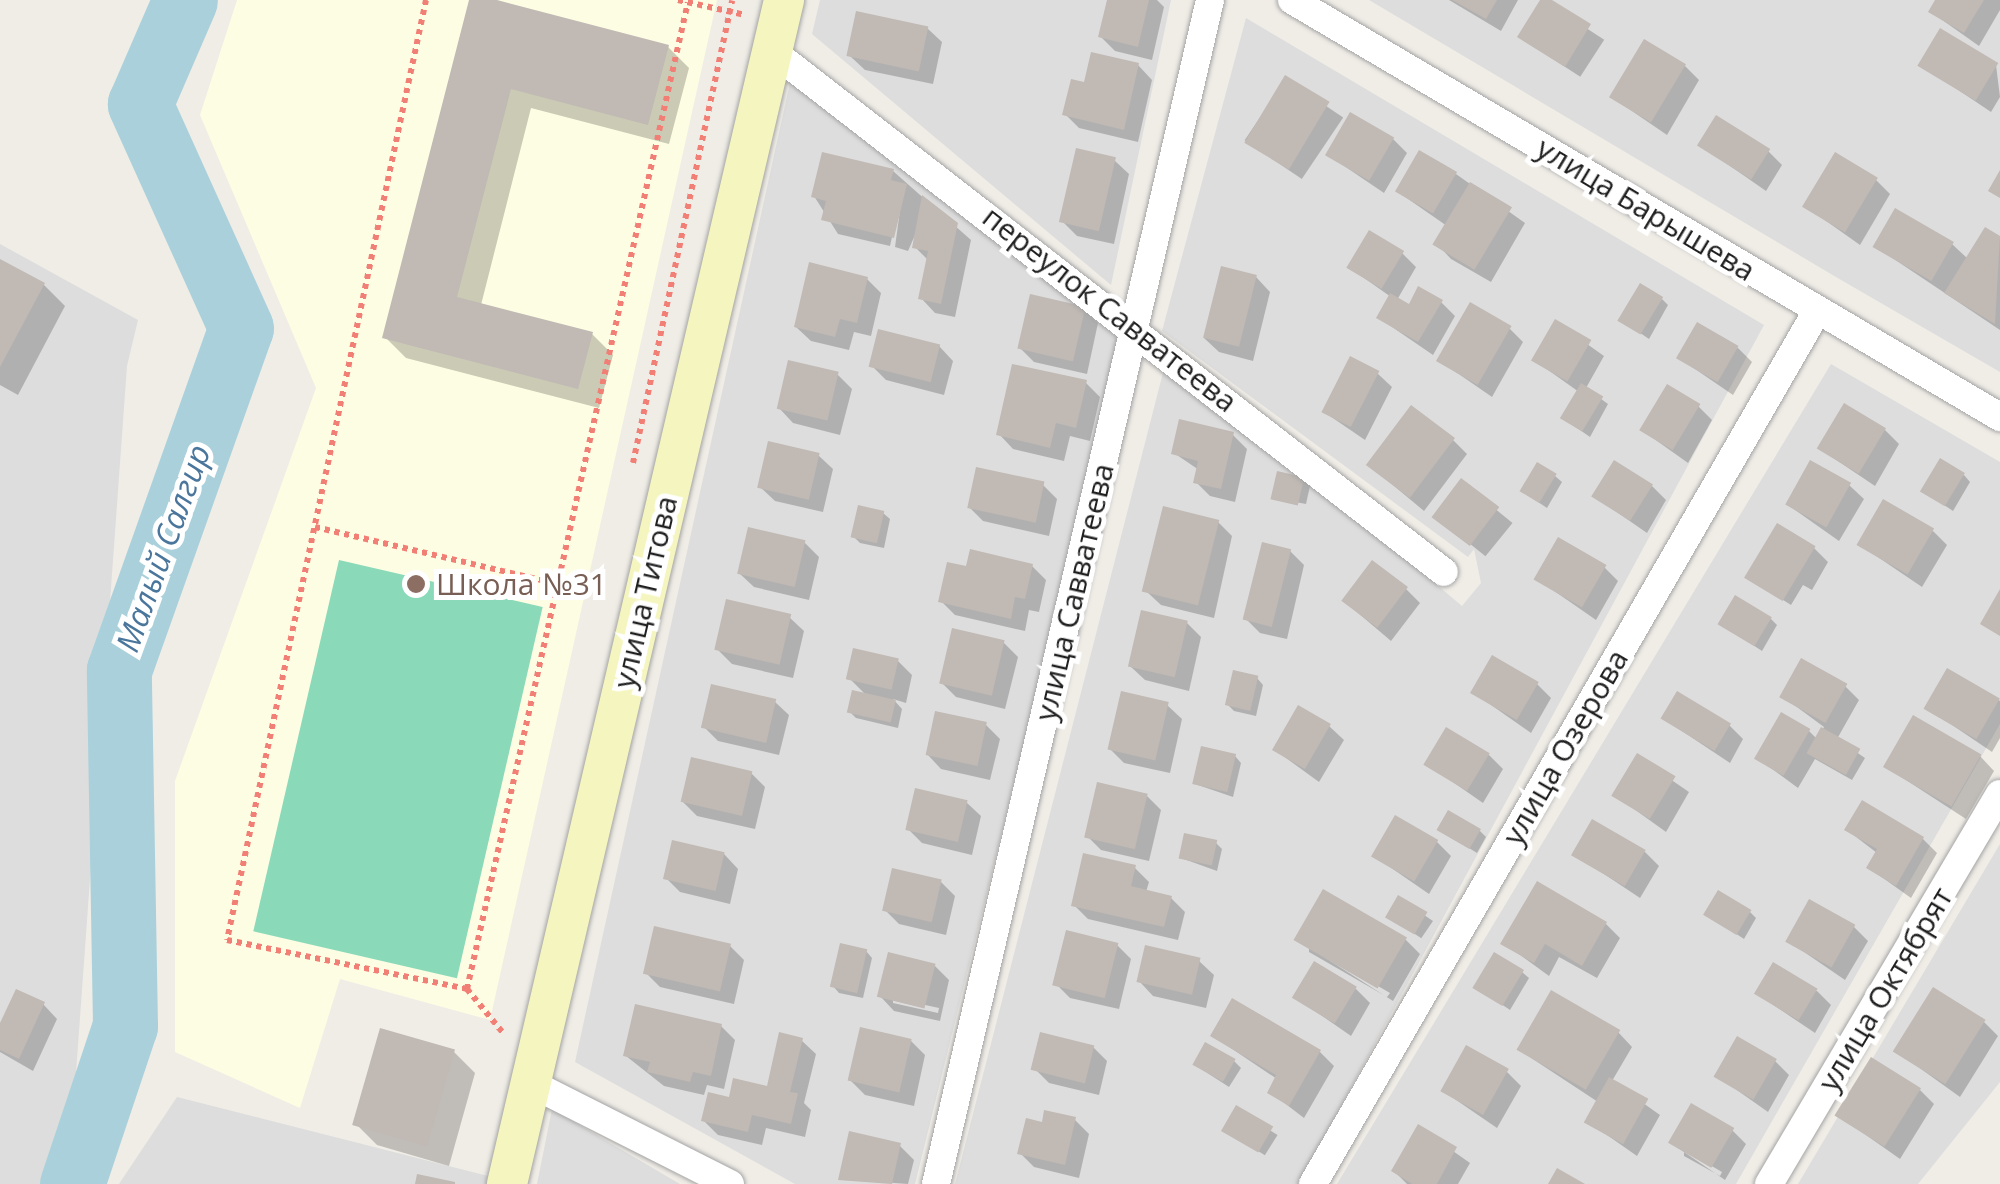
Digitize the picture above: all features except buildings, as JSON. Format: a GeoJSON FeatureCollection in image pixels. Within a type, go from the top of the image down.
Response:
{"type":"FeatureCollection","features":[{"type":"Feature","properties":{"kind":"main road","name":"улица Титова"},"geometry":{"type":"LineString","coordinates":[[507,1184],[778,24]]}},
{"type":"Feature","properties":{"kind":"street","name":"улица Савватеева"},"geometry":{"type":"LineString","coordinates":[[936,1184],[1210,0]]}},
{"type":"Feature","properties":{"kind":"street","name":"улица Барышева"},"geometry":{"type":"LineString","coordinates":[[1292,0],[2000,417]]}},
{"type":"Feature","properties":{"kind":"street","name":"переулок Савватеева"},"geometry":{"type":"LineString","coordinates":[[778,24],[1135,327],[1444,572]]}},
{"type":"Feature","properties":{"kind":"street","name":"улица Озерова"},"geometry":{"type":"LineString","coordinates":[[1313,1184],[1817,311]]}},
{"type":"Feature","properties":{"kind":"street","name":"улица Октябрят"},"geometry":{"type":"LineString","coordinates":[[1769,1184],[2000,794]]}},
{"type":"Feature","properties":{"kind":"street"},"geometry":{"type":"LineString","coordinates":[[530,1083],[730,1184]]}},
{"type":"Feature","properties":{"kind":"path"},"geometry":{"type":"LineString","coordinates":[[426,0],[228,940],[467,989],[688,2]]}},
{"type":"Feature","properties":{"kind":"path"},"geometry":{"type":"LineString","coordinates":[[678,0],[778,24]]}},
{"type":"Feature","properties":{"kind":"path"},"geometry":{"type":"LineString","coordinates":[[314,527],[558,584]]}},
{"type":"Feature","properties":{"kind":"shaded area","name":"Школа №31"},"geometry":{"type":"Polygon","coordinates":[[[237,0],[717,0],[490,1020],[340,979],[300,1108],[175,1052],[175,781],[316,388],[200,115],[237,0]]]}},
{"type":"Feature","properties":{"kind":"shaded area"},"geometry":{"type":"Polygon","coordinates":[[[820,0],[1171,0],[1111,285],[812,34],[820,0]]]}},
{"type":"Feature","properties":{"kind":"shaded area"},"geometry":{"type":"Polygon","coordinates":[[[1369,0],[2000,0],[2000,372],[1836,277],[1369,0]]]}},
{"type":"Feature","properties":{"kind":"shaded area"},"geometry":{"type":"Polygon","coordinates":[[[1246,18],[1764,325],[1299,1184],[955,1184],[1167,357],[1462,606],[1481,583],[1474,549],[1468,557],[1162,331],[1246,18]]]}},
{"type":"Feature","properties":{"kind":"shaded area"},"geometry":{"type":"Polygon","coordinates":[[[791,78],[1126,329],[915,1184],[795,1184],[575,1062],[791,78]]]}},
{"type":"Feature","properties":{"kind":"shaded area"},"geometry":{"type":"Polygon","coordinates":[[[0,244],[138,320],[127,366],[68,1184],[0,1184],[0,244]]]}},
{"type":"Feature","properties":{"kind":"shaded area"},"geometry":{"type":"Polygon","coordinates":[[[1831,364],[2000,462],[2000,724],[1736,1184],[1337,1184],[1831,364]]]}},
{"type":"Feature","properties":{"kind":"shaded area"},"geometry":{"type":"Polygon","coordinates":[[[2000,844],[2000,1082],[1918,1184],[1798,1184],[2000,844]]]}},
{"type":"Feature","properties":{"kind":"shaded area"},"geometry":{"type":"Polygon","coordinates":[[[177,1097],[488,1176],[486,1184],[119,1184],[177,1097]]]}},
{"type":"Feature","properties":{"kind":"shaded area"},"geometry":{"type":"Polygon","coordinates":[[[552,1109],[680,1184],[537,1184],[552,1109]]]}},
{"type":"Feature","properties":{"kind":"green space"},"geometry":{"type":"Polygon","coordinates":[[[339,560],[543,607],[457,978],[253,931],[339,560]]]}},
{"type":"Feature","properties":{"kind":"waterway","name":"Малый Салгир"},"geometry":{"type":"LineString","coordinates":[[72,1184],[125,1026],[119,670],[241,328],[140,104],[185,0]]}},
{"type":"Feature","properties":{"kind":"place","name":"Школа №31"},"geometry":{"type":"Point","coordinates":[416,584]}}]}
